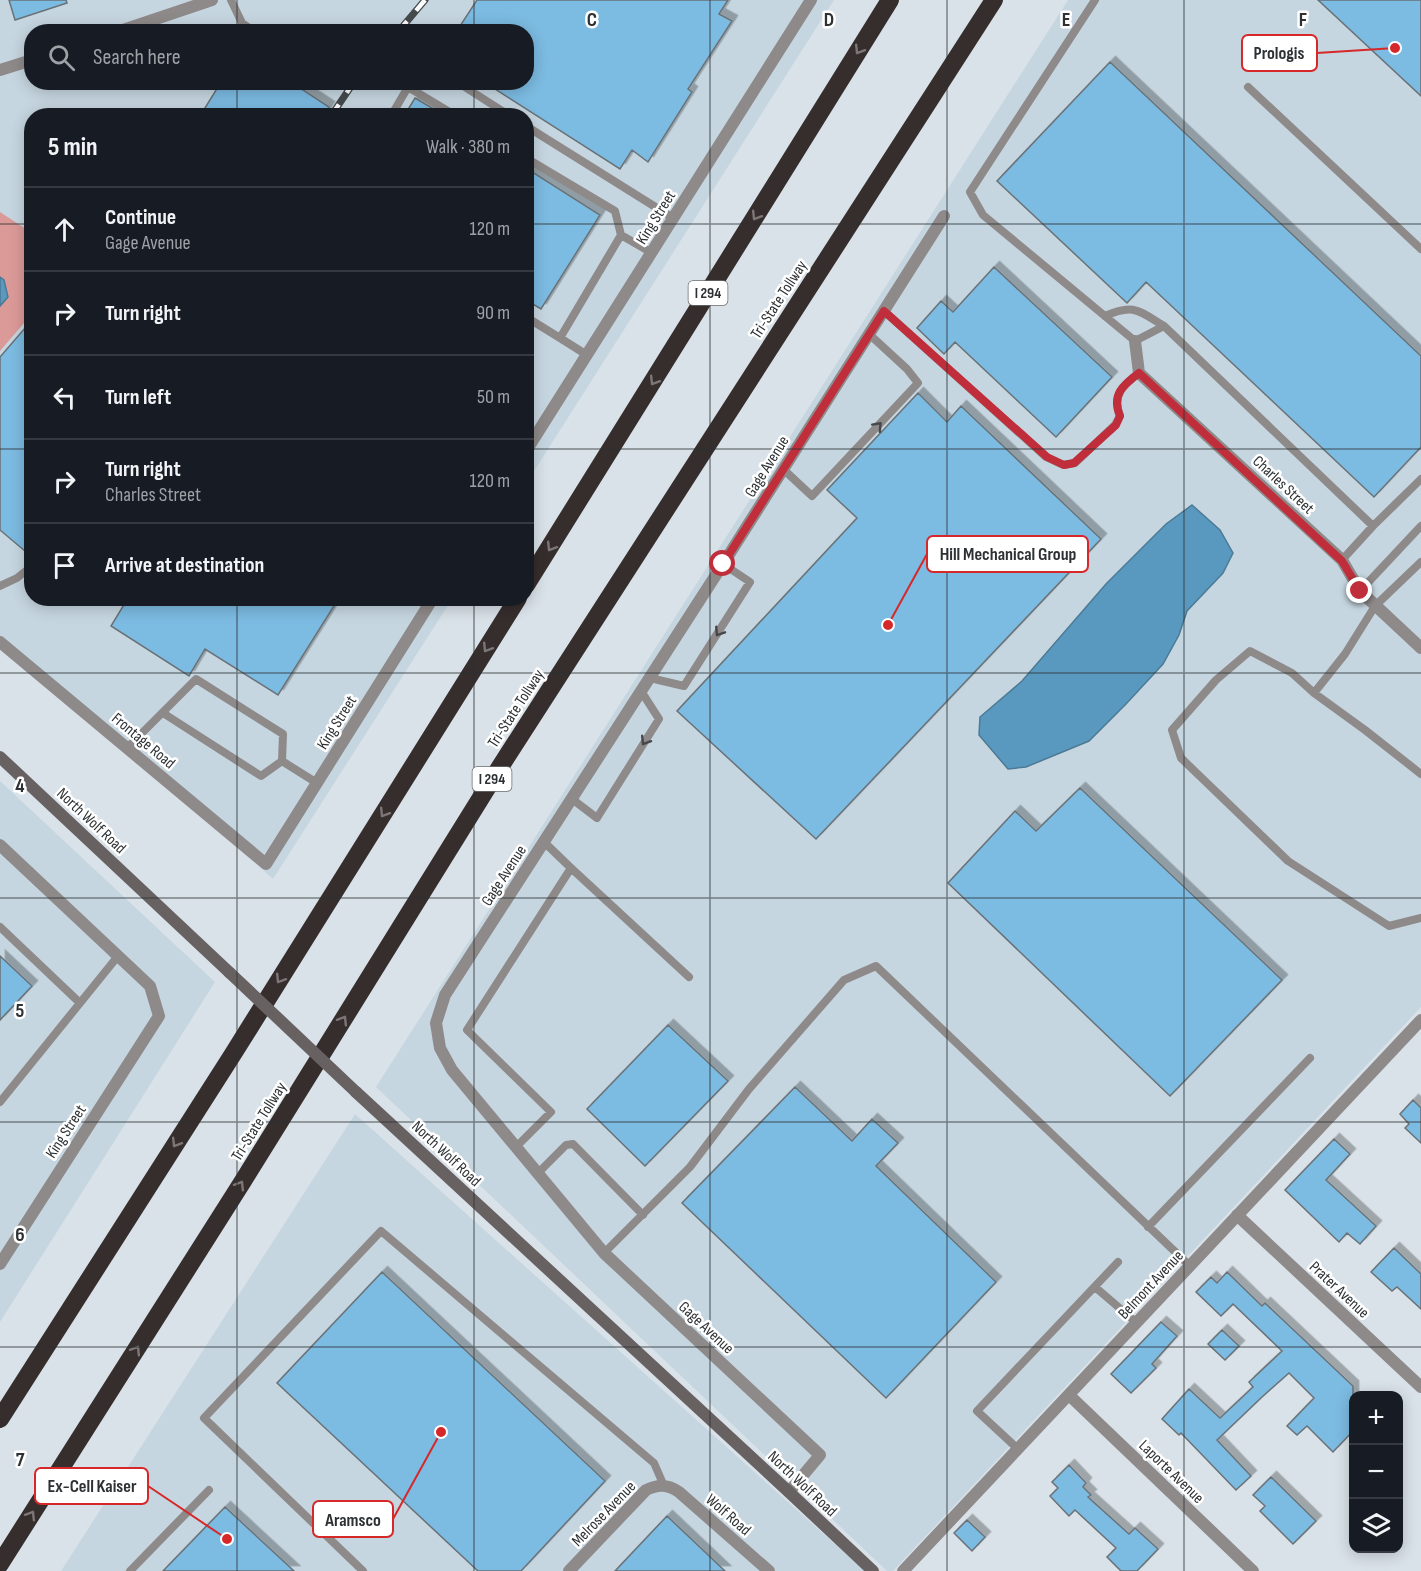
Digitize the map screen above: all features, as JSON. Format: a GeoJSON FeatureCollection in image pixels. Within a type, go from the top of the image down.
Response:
{"type":"FeatureCollection","features":[{"type":"Feature","properties":{"kind":"highway","name":"I 294"},"geometry":{"type":"LineString","coordinates":[[534,572],[890,0]]}},
{"type":"Feature","properties":{"kind":"highway","name":"Tri-State Tollway"},"geometry":{"type":"LineString","coordinates":[[0,1564],[237,1191],[500,767],[994,0]]}},
{"type":"Feature","properties":{"kind":"highway"},"geometry":{"type":"LineString","coordinates":[[0,1419],[233,1054],[513,606]]}},
{"type":"Feature","properties":{"kind":"main road","name":"North Wolf Road"},"geometry":{"type":"LineString","coordinates":[[0,757],[356,1092],[873,1571]]}},
{"type":"Feature","properties":{"kind":"street"},"geometry":{"type":"LineString","coordinates":[[141,24],[212,0]]}},
{"type":"Feature","properties":{"kind":"street","name":"King Street"},"geometry":{"type":"LineString","coordinates":[[534,438],[811,0]]}},
{"type":"Feature","properties":{"kind":"street"},"geometry":{"type":"LineString","coordinates":[[0,70],[24,62]]}},
{"type":"Feature","properties":{"kind":"street","name":"Gage Avenue"},"geometry":{"type":"LineString","coordinates":[[789,1492],[820,1455],[604,1253],[452,1070],[440,1048],[436,1023],[445,995],[944,216]]}},
{"type":"Feature","properties":{"kind":"street"},"geometry":{"type":"LineString","coordinates":[[1135,341],[1139,373]]}},
{"type":"Feature","properties":{"kind":"street","name":"Charles Street"},"geometry":{"type":"LineString","coordinates":[[1139,373],[1342,561],[1360,591],[1421,648]]}},
{"type":"Feature","properties":{"kind":"street","name":"King Street"},"geometry":{"type":"LineString","coordinates":[[266,864],[428,606]]}},
{"type":"Feature","properties":{"kind":"street","name":"Frontage Road"},"geometry":{"type":"LineString","coordinates":[[0,642],[266,864]]}},
{"type":"Feature","properties":{"kind":"street"},"geometry":{"type":"LineString","coordinates":[[0,845],[118,956]]}},
{"type":"Feature","properties":{"kind":"street","name":"King Street"},"geometry":{"type":"LineString","coordinates":[[0,1264],[159,1016],[150,986],[118,956]]}},
{"type":"Feature","properties":{"kind":"street","name":"Belmont Avenue"},"geometry":{"type":"LineString","coordinates":[[903,1571],[1421,1020]]}},
{"type":"Feature","properties":{"kind":"street"},"geometry":{"type":"LineString","coordinates":[[1411,1031],[1421,1040]]}},
{"type":"Feature","properties":{"kind":"street","name":"Prater Avenue"},"geometry":{"type":"LineString","coordinates":[[1237,1215],[1421,1387]]}},
{"type":"Feature","properties":{"kind":"street","name":"Laporte Avenue"},"geometry":{"type":"LineString","coordinates":[[1069,1395],[1253,1571]]}},
{"type":"Feature","properties":{"kind":"street","name":"Melrose Avenue"},"geometry":{"type":"LineString","coordinates":[[569,1571],[646,1490],[655,1486],[664,1486]]}},
{"type":"Feature","properties":{"kind":"street","name":"Wolf Road"},"geometry":{"type":"LineString","coordinates":[[664,1486],[672,1487],[679,1492],[769,1571]]}},
{"type":"Feature","properties":{"kind":"lane"},"geometry":{"type":"LineString","coordinates":[[231,0],[243,24]]}},
{"type":"Feature","properties":{"kind":"lane"},"geometry":{"type":"LineString","coordinates":[[1095,0],[970,192],[983,215],[1135,341],[1164,326]]}},
{"type":"Feature","properties":{"kind":"lane"},"geometry":{"type":"LineString","coordinates":[[1248,87],[1421,249]]}},
{"type":"Feature","properties":{"kind":"lane"},"geometry":{"type":"LineString","coordinates":[[396,108],[406,90]]}},
{"type":"Feature","properties":{"kind":"lane"},"geometry":{"type":"LineString","coordinates":[[413,90],[443,108]]}},
{"type":"Feature","properties":{"kind":"lane"},"geometry":{"type":"LineString","coordinates":[[469,90],[498,108]]}},
{"type":"Feature","properties":{"kind":"lane"},"geometry":{"type":"LineString","coordinates":[[534,131],[673,218]]}},
{"type":"Feature","properties":{"kind":"lane"},"geometry":{"type":"LineString","coordinates":[[534,163],[615,211],[621,235],[560,338]]}},
{"type":"Feature","properties":{"kind":"lane"},"geometry":{"type":"LineString","coordinates":[[621,235],[652,253]]}},
{"type":"Feature","properties":{"kind":"lane"},"geometry":{"type":"LineString","coordinates":[[1105,316],[1118,310],[1130,309],[1164,326],[1373,526]]}},
{"type":"Feature","properties":{"kind":"lane"},"geometry":{"type":"LineString","coordinates":[[884,311],[1047,457],[1064,465],[1074,463],[1116,425],[1120,416],[1115,402],[1126,382],[1139,373]]}},
{"type":"Feature","properties":{"kind":"lane"},"geometry":{"type":"LineString","coordinates":[[534,322],[587,355]]}},
{"type":"Feature","properties":{"kind":"lane"},"geometry":{"type":"LineString","coordinates":[[783,469],[812,496],[918,383],[907,369],[869,334]]}},
{"type":"Feature","properties":{"kind":"lane"},"geometry":{"type":"LineString","coordinates":[[1342,561],[1373,526],[1421,479]]}},
{"type":"Feature","properties":{"kind":"lane"},"geometry":{"type":"LineString","coordinates":[[1360,591],[1421,526]]}},
{"type":"Feature","properties":{"kind":"lane"},"geometry":{"type":"LineString","coordinates":[[1314,693],[1345,654],[1375,606],[1421,562]]}},
{"type":"Feature","properties":{"kind":"lane"},"geometry":{"type":"LineString","coordinates":[[650,678],[684,686],[750,582],[723,564]]}},
{"type":"Feature","properties":{"kind":"lane"},"geometry":{"type":"LineString","coordinates":[[1,585],[24,572]]}},
{"type":"Feature","properties":{"kind":"lane"},"geometry":{"type":"LineString","coordinates":[[1421,774],[1314,693],[1292,673],[1250,651],[1216,680],[1172,730],[1181,758],[1288,861],[1389,926],[1421,918]]}},
{"type":"Feature","properties":{"kind":"lane"},"geometry":{"type":"LineString","coordinates":[[127,748],[196,680],[283,734],[282,761]]}},
{"type":"Feature","properties":{"kind":"lane"},"geometry":{"type":"LineString","coordinates":[[572,799],[597,818],[659,719],[641,691]]}},
{"type":"Feature","properties":{"kind":"lane"},"geometry":{"type":"LineString","coordinates":[[163,713],[261,776],[282,761]]}},
{"type":"Feature","properties":{"kind":"lane"},"geometry":{"type":"LineString","coordinates":[[282,761],[317,783]]}},
{"type":"Feature","properties":{"kind":"lane"},"geometry":{"type":"LineString","coordinates":[[544,842],[689,976]]}},
{"type":"Feature","properties":{"kind":"lane"},"geometry":{"type":"LineString","coordinates":[[516,1147],[551,1112],[467,1030],[571,868]]}},
{"type":"Feature","properties":{"kind":"lane"},"geometry":{"type":"LineString","coordinates":[[0,927],[80,1003]]}},
{"type":"Feature","properties":{"kind":"lane"},"geometry":{"type":"LineString","coordinates":[[0,1102],[118,956]]}},
{"type":"Feature","properties":{"kind":"lane"},"geometry":{"type":"LineString","coordinates":[[604,1253],[690,1167],[748,1089],[844,980],[876,966],[1190,1266]]}},
{"type":"Feature","properties":{"kind":"lane"},"geometry":{"type":"LineString","coordinates":[[1148,1227],[1310,1058]]}},
{"type":"Feature","properties":{"kind":"lane"},"geometry":{"type":"LineString","coordinates":[[538,1173],[566,1145],[573,1144],[643,1215]]}},
{"type":"Feature","properties":{"kind":"lane"},"geometry":{"type":"LineString","coordinates":[[363,1571],[204,1418],[381,1231],[654,1463],[664,1486]]}},
{"type":"Feature","properties":{"kind":"lane"},"geometry":{"type":"LineString","coordinates":[[1017,1449],[977,1411],[1118,1262]]}},
{"type":"Feature","properties":{"kind":"lane"},"geometry":{"type":"LineString","coordinates":[[1095,1287],[1137,1323]]}},
{"type":"Feature","properties":{"kind":"lane"},"geometry":{"type":"LineString","coordinates":[[130,1571],[209,1490]]}},
{"type":"Feature","properties":{"kind":"shaded area"},"geometry":{"type":"Polygon","coordinates":[[[0,0],[834,0],[534,471],[534,108],[24,108],[24,606],[448,606],[273,879],[0,636],[0,0]]]}},
{"type":"Feature","properties":{"kind":"shaded area"},"geometry":{"type":"Polygon","coordinates":[[[1068,0],[1421,0],[1421,1007],[893,1571],[887,1571],[376,1087],[1068,0]]]}},
{"type":"Feature","properties":{"kind":"shaded area"},"geometry":{"type":"Polygon","coordinates":[[[0,212],[24,228],[24,323],[0,351],[0,212]]]}},
{"type":"Feature","properties":{"kind":"shaded area"},"geometry":{"type":"Polygon","coordinates":[[[0,781],[215,982],[0,1322],[0,781]]]}},
{"type":"Feature","properties":{"kind":"shaded area"},"geometry":{"type":"Polygon","coordinates":[[[355,1114],[865,1571],[61,1571],[355,1114]]]}},
{"type":"Feature","properties":{"kind":"water"},"geometry":{"type":"Polygon","coordinates":[[[0,277],[4,280],[8,297],[0,306],[0,277]]]}},
{"type":"Feature","properties":{"kind":"water"},"geometry":{"type":"Polygon","coordinates":[[[1192,505],[1220,530],[1233,553],[1223,573],[1187,611],[1179,635],[1163,664],[1089,741],[1026,767],[1008,769],[979,735],[980,717],[1022,681],[1106,584],[1166,524],[1192,505]]]}},
{"type":"Feature","properties":{"kind":"building"},"geometry":{"type":"Polygon","coordinates":[[[9,0],[66,0],[67,3],[15,20],[9,0]]]}},
{"type":"Feature","properties":{"kind":"building"},"geometry":{"type":"Polygon","coordinates":[[[477,0],[728,0],[719,14],[732,21],[688,89],[692,92],[648,162],[632,150],[620,169],[534,114],[534,108],[525,108],[497,90],[534,90],[534,24],[461,24],[477,0]]]}},
{"type":"Feature","properties":{"kind":"building"},"geometry":{"type":"Polygon","coordinates":[[[1318,0],[1421,0],[1421,96],[1318,0]]]}},
{"type":"Feature","properties":{"kind":"building"},"geometry":{"type":"Polygon","coordinates":[[[1110,62],[1421,356],[1421,447],[1374,497],[1146,282],[1127,303],[997,181],[1110,62]]]}},
{"type":"Feature","properties":{"kind":"building"},"geometry":{"type":"Polygon","coordinates":[[[216,90],[303,90],[329,107],[328,108],[205,108],[216,90]]]}},
{"type":"Feature","properties":{"kind":"building"},"geometry":{"type":"Polygon","coordinates":[[[415,98],[432,108],[409,108],[415,98]]]}},
{"type":"Feature","properties":{"kind":"building"},"geometry":{"type":"Polygon","coordinates":[[[534,173],[600,215],[541,309],[534,305],[534,173]]]}},
{"type":"Feature","properties":{"kind":"building"},"geometry":{"type":"Polygon","coordinates":[[[994,267],[1112,377],[1056,437],[955,342],[944,354],[917,328],[941,301],[953,312],[994,267]]]}},
{"type":"Feature","properties":{"kind":"building"},"geometry":{"type":"Polygon","coordinates":[[[24,329],[24,550],[0,530],[0,357],[24,329]]]}},
{"type":"Feature","properties":{"kind":"building"},"geometry":{"type":"Polygon","coordinates":[[[918,393],[947,422],[961,406],[1101,539],[816,839],[677,711],[857,518],[827,490],[918,393]]]}},
{"type":"Feature","properties":{"kind":"building"},"geometry":{"type":"Polygon","coordinates":[[[123,606],[334,606],[278,695],[205,649],[189,676],[111,626],[123,606]]]}},
{"type":"Feature","properties":{"kind":"building"},"geometry":{"type":"Polygon","coordinates":[[[1080,788],[1282,980],[1170,1096],[948,883],[1015,811],[1036,831],[1080,788]]]}},
{"type":"Feature","properties":{"kind":"building"},"geometry":{"type":"Polygon","coordinates":[[[0,956],[32,986],[0,1020],[0,956]]]}},
{"type":"Feature","properties":{"kind":"building"},"geometry":{"type":"Polygon","coordinates":[[[668,1025],[728,1081],[645,1166],[587,1109],[668,1025]]]}},
{"type":"Feature","properties":{"kind":"building"},"geometry":{"type":"Polygon","coordinates":[[[795,1087],[852,1141],[872,1119],[898,1143],[876,1166],[996,1282],[886,1398],[682,1203],[795,1087]]]}},
{"type":"Feature","properties":{"kind":"building"},"geometry":{"type":"Polygon","coordinates":[[[1413,1100],[1421,1108],[1421,1143],[1405,1128],[1409,1124],[1400,1114],[1413,1100]]]}},
{"type":"Feature","properties":{"kind":"building"},"geometry":{"type":"Polygon","coordinates":[[[1334,1139],[1350,1154],[1326,1180],[1376,1226],[1360,1244],[1347,1233],[1339,1242],[1285,1190],[1334,1139]]]}},
{"type":"Feature","properties":{"kind":"building"},"geometry":{"type":"Polygon","coordinates":[[[1394,1248],[1421,1274],[1421,1309],[1397,1287],[1392,1291],[1371,1272],[1394,1248]]]}},
{"type":"Feature","properties":{"kind":"building"},"geometry":{"type":"Polygon","coordinates":[[[382,1272],[605,1481],[521,1571],[478,1571],[277,1383],[382,1272]]]}},
{"type":"Feature","properties":{"kind":"building"},"geometry":{"type":"Polygon","coordinates":[[[1227,1272],[1262,1306],[1265,1303],[1353,1386],[1353,1391],[1349,1391],[1349,1435],[1333,1452],[1307,1426],[1297,1435],[1287,1426],[1314,1398],[1289,1373],[1262,1397],[1217,1440],[1251,1476],[1236,1490],[1181,1433],[1179,1435],[1162,1419],[1189,1389],[1220,1418],[1253,1387],[1249,1382],[1282,1351],[1233,1304],[1221,1316],[1196,1292],[1211,1277],[1217,1283],[1227,1272]]]}},
{"type":"Feature","properties":{"kind":"building"},"geometry":{"type":"Polygon","coordinates":[[[1161,1322],[1177,1336],[1152,1364],[1156,1368],[1131,1393],[1111,1374],[1161,1322]]]}},
{"type":"Feature","properties":{"kind":"building"},"geometry":{"type":"Polygon","coordinates":[[[1222,1330],[1239,1346],[1225,1360],[1208,1344],[1222,1330]]]}},
{"type":"Feature","properties":{"kind":"building"},"geometry":{"type":"Polygon","coordinates":[[[1069,1465],[1086,1483],[1083,1487],[1091,1495],[1088,1497],[1129,1534],[1135,1528],[1158,1549],[1137,1571],[1121,1571],[1107,1557],[1116,1548],[1075,1510],[1069,1516],[1050,1496],[1058,1488],[1052,1482],[1069,1465]]]}},
{"type":"Feature","properties":{"kind":"building"},"geometry":{"type":"Polygon","coordinates":[[[1271,1477],[1316,1521],[1293,1544],[1260,1511],[1265,1506],[1253,1495],[1271,1477]]]}},
{"type":"Feature","properties":{"kind":"building"},"geometry":{"type":"Polygon","coordinates":[[[225,1507],[294,1571],[163,1571],[225,1507]]]}},
{"type":"Feature","properties":{"kind":"building"},"geometry":{"type":"Polygon","coordinates":[[[667,1516],[725,1571],[615,1571],[667,1516]]]}},
{"type":"Feature","properties":{"kind":"building"},"geometry":{"type":"Polygon","coordinates":[[[967,1520],[985,1537],[972,1551],[954,1533],[967,1520]]]}},
{"type":"Feature","properties":{"kind":"railway"},"geometry":{"type":"LineString","coordinates":[[405,24],[425,0]]}},
{"type":"Feature","properties":{"kind":"railway"},"geometry":{"type":"LineString","coordinates":[[336,108],[349,90]]}},
{"type":"Feature","properties":{"kind":"place","name":"Prologis"},"geometry":{"type":"Point","coordinates":[1395,48]}},
{"type":"Feature","properties":{"kind":"place","name":"Hill Mechanical Group"},"geometry":{"type":"Point","coordinates":[888,625]}},
{"type":"Feature","properties":{"kind":"place","name":"Aramsco"},"geometry":{"type":"Point","coordinates":[441,1432]}},
{"type":"Feature","properties":{"kind":"place","name":"Ex-Cell Kaiser"},"geometry":{"type":"Point","coordinates":[227,1539]}},
{"type":"Feature","properties":{"kind":"route"},"geometry":{"type":"LineString","coordinates":[[723,564],[884,311],[1047,457],[1064,465],[1074,463],[1116,425],[1120,416],[1115,402],[1126,382],[1139,373],[1342,561],[1360,591]]}}]}
